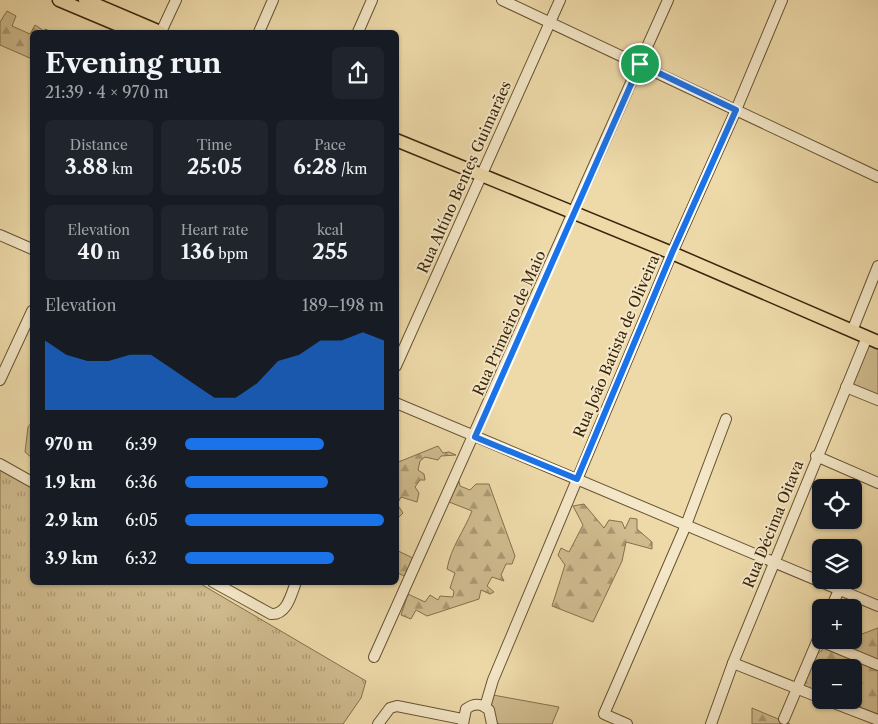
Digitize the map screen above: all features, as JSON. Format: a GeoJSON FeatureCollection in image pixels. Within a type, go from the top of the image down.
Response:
{"type":"FeatureCollection","features":[{"type":"Feature","properties":{"kind":"main road"},"geometry":{"type":"LineString","coordinates":[[59,0],[130,30]]}},
{"type":"Feature","properties":{"kind":"main road"},"geometry":{"type":"LineString","coordinates":[[85,0],[155,30]]}},
{"type":"Feature","properties":{"kind":"main road"},"geometry":{"type":"LineString","coordinates":[[399,141],[672,253],[872,339]]}},
{"type":"Feature","properties":{"kind":"street"},"geometry":{"type":"LineString","coordinates":[[161,30],[176,0]]}},
{"type":"Feature","properties":{"kind":"street"},"geometry":{"type":"LineString","coordinates":[[260,30],[274,0]]}},
{"type":"Feature","properties":{"kind":"street"},"geometry":{"type":"LineString","coordinates":[[359,30],[372,0]]}},
{"type":"Feature","properties":{"kind":"street"},"geometry":{"type":"LineString","coordinates":[[502,0],[878,178]]}},
{"type":"Feature","properties":{"kind":"street","name":"Rua Altíno Bentes Guimarães"},"geometry":{"type":"LineString","coordinates":[[399,359],[560,0]]}},
{"type":"Feature","properties":{"kind":"street","name":"Rua Primeiro de Maio"},"geometry":{"type":"LineString","coordinates":[[374,657],[475,437],[668,0]]}},
{"type":"Feature","properties":{"kind":"street","name":"Rua João Batista de Oliveira"},"geometry":{"type":"LineString","coordinates":[[485,706],[493,680],[672,253],[736,110],[782,0]]}},
{"type":"Feature","properties":{"kind":"street"},"geometry":{"type":"LineString","coordinates":[[0,235],[30,248]]}},
{"type":"Feature","properties":{"kind":"street"},"geometry":{"type":"LineString","coordinates":[[852,331],[878,266]]}},
{"type":"Feature","properties":{"kind":"street"},"geometry":{"type":"LineString","coordinates":[[0,380],[30,315]]}},
{"type":"Feature","properties":{"kind":"street","name":"Rua Décima Oitava"},"geometry":{"type":"LineString","coordinates":[[712,724],[733,663],[816,456],[846,387],[872,339]]}},
{"type":"Feature","properties":{"kind":"street"},"geometry":{"type":"LineString","coordinates":[[846,387],[878,400]]}},
{"type":"Feature","properties":{"kind":"street"},"geometry":{"type":"LineString","coordinates":[[399,404],[878,606]]}},
{"type":"Feature","properties":{"kind":"street"},"geometry":{"type":"LineString","coordinates":[[627,724],[604,714],[686,525],[726,419]]}},
{"type":"Feature","properties":{"kind":"street"},"geometry":{"type":"LineString","coordinates":[[816,456],[878,483]]}},
{"type":"Feature","properties":{"kind":"street"},"geometry":{"type":"LineString","coordinates":[[0,464],[30,481]]}},
{"type":"Feature","properties":{"kind":"street"},"geometry":{"type":"LineString","coordinates":[[218,585],[271,614],[280,614],[283,611],[295,585]]}},
{"type":"Feature","properties":{"kind":"street"},"geometry":{"type":"LineString","coordinates":[[836,599],[839,590]]}},
{"type":"Feature","properties":{"kind":"street"},"geometry":{"type":"LineString","coordinates":[[784,719],[814,649]]}},
{"type":"Feature","properties":{"kind":"street"},"geometry":{"type":"LineString","coordinates":[[846,649],[878,665]]}},
{"type":"Feature","properties":{"kind":"street"},"geometry":{"type":"LineString","coordinates":[[733,663],[812,694]]}},
{"type":"Feature","properties":{"kind":"street"},"geometry":{"type":"LineString","coordinates":[[378,724],[390,708],[397,706],[462,721],[470,706],[475,704],[485,706],[492,715],[492,724]]}},
{"type":"Feature","properties":{"kind":"street"},"geometry":{"type":"LineString","coordinates":[[849,709],[878,720]]}},
{"type":"Feature","properties":{"kind":"green space"},"geometry":{"type":"Polygon","coordinates":[[[7,11],[16,16],[12,26],[30,34],[30,58],[0,45],[0,22],[7,11]]]}},
{"type":"Feature","properties":{"kind":"green space"},"geometry":{"type":"Polygon","coordinates":[[[35,25],[42,30],[32,30],[35,25]]]}},
{"type":"Feature","properties":{"kind":"green space"},"geometry":{"type":"Polygon","coordinates":[[[868,345],[878,349],[878,395],[851,383],[868,345]]]}},
{"type":"Feature","properties":{"kind":"green space"},"geometry":{"type":"Polygon","coordinates":[[[30,424],[30,456],[25,452],[28,427],[30,424]]]}},
{"type":"Feature","properties":{"kind":"green space"},"geometry":{"type":"Polygon","coordinates":[[[438,446],[443,453],[449,452],[456,455],[441,456],[438,460],[425,457],[420,461],[418,470],[424,474],[425,480],[420,480],[415,487],[419,493],[417,502],[401,497],[399,500],[399,462],[438,446]]]}},
{"type":"Feature","properties":{"kind":"green space"},"geometry":{"type":"Polygon","coordinates":[[[0,464],[30,483],[30,585],[202,585],[366,681],[361,698],[343,724],[0,724],[0,464]]]}},
{"type":"Feature","properties":{"kind":"green space"},"geometry":{"type":"Polygon","coordinates":[[[459,481],[460,486],[470,490],[476,484],[489,484],[515,556],[512,564],[506,564],[501,575],[504,581],[492,577],[487,586],[494,592],[490,594],[481,590],[479,599],[427,616],[416,610],[411,619],[401,615],[408,594],[425,602],[430,595],[438,600],[440,596],[453,597],[454,591],[450,588],[455,573],[447,569],[455,546],[472,511],[449,502],[459,481]]]}},
{"type":"Feature","properties":{"kind":"green space"},"geometry":{"type":"Polygon","coordinates":[[[584,504],[604,528],[609,520],[622,522],[625,529],[630,518],[637,519],[637,529],[652,542],[652,549],[626,542],[622,561],[593,622],[552,606],[565,565],[558,555],[561,548],[569,552],[583,525],[573,506],[584,504]]]}},
{"type":"Feature","properties":{"kind":"green space"},"geometry":{"type":"Polygon","coordinates":[[[399,507],[403,513],[399,517],[399,507]]]}},
{"type":"Feature","properties":{"kind":"green space"},"geometry":{"type":"Polygon","coordinates":[[[399,551],[413,558],[404,576],[399,574],[399,551]]]}},
{"type":"Feature","properties":{"kind":"green space"},"geometry":{"type":"Polygon","coordinates":[[[878,628],[878,720],[849,709],[862,709],[862,659],[814,659],[823,649],[862,649],[862,634],[878,628]]]}},
{"type":"Feature","properties":{"kind":"green space"},"geometry":{"type":"Polygon","coordinates":[[[812,661],[812,694],[798,688],[812,661]]]}},
{"type":"Feature","properties":{"kind":"green space"},"geometry":{"type":"Polygon","coordinates":[[[493,695],[559,707],[552,724],[500,724],[497,723],[490,704],[493,695]]]}},
{"type":"Feature","properties":{"kind":"green space"},"geometry":{"type":"Polygon","coordinates":[[[752,708],[790,724],[752,724],[752,708]]]}},
{"type":"Feature","properties":{"kind":"route"},"geometry":{"type":"LineString","coordinates":[[640,64],[736,110],[672,253],[577,479],[475,437],[640,64]]}}]}
